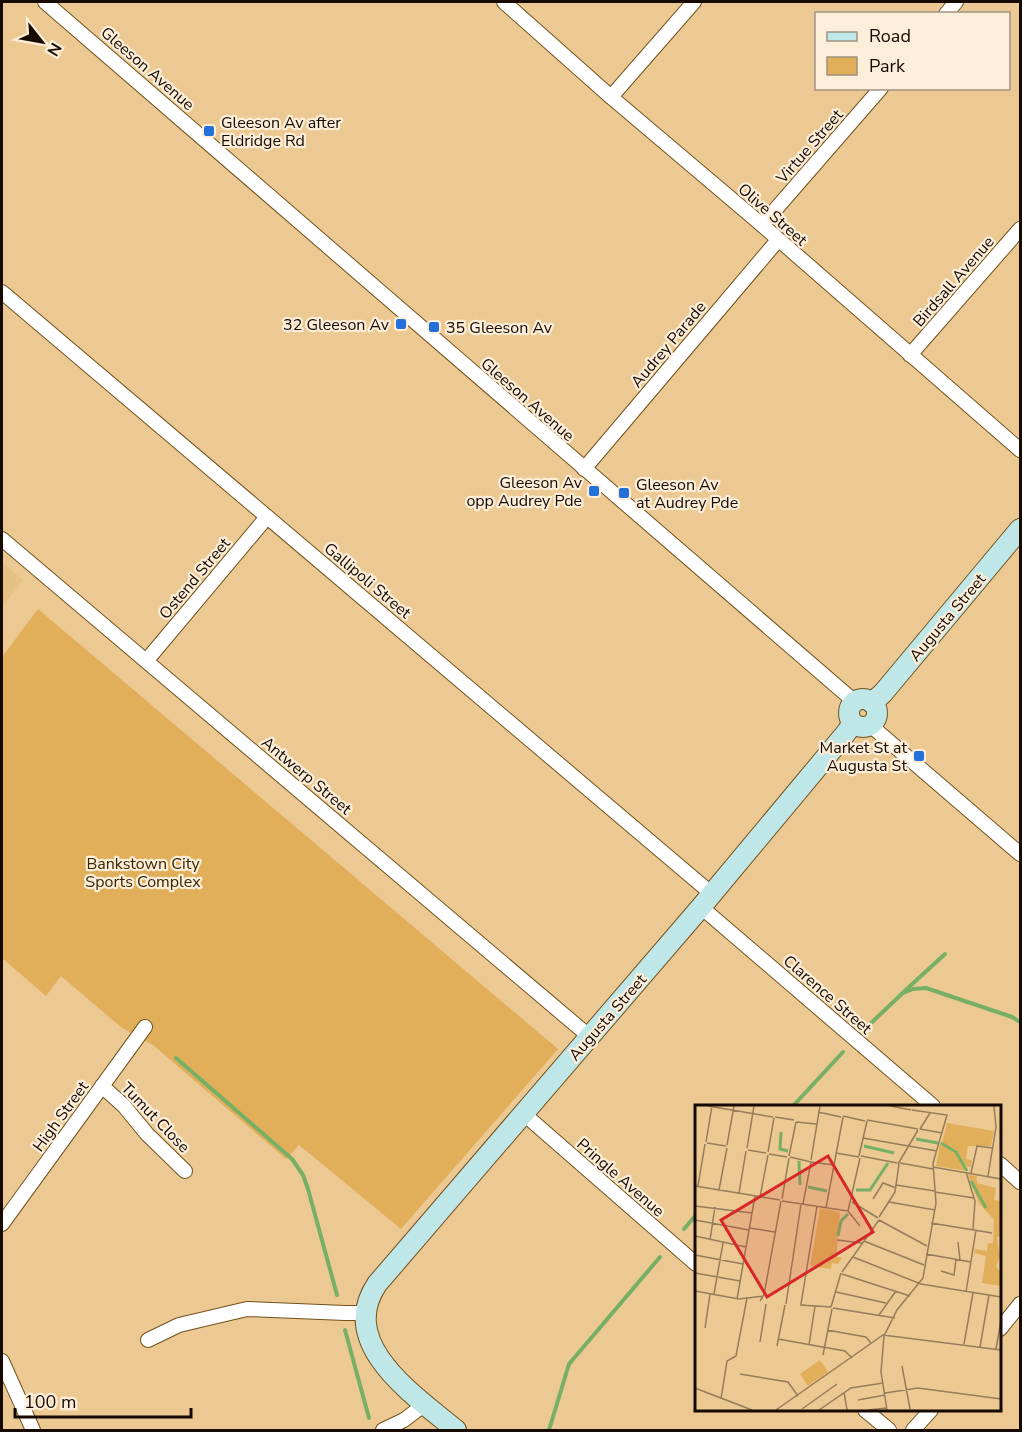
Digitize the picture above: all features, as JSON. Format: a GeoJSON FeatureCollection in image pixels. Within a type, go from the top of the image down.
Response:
{"type":"FeatureCollection","features":[{"type":"Feature","properties":{"kind":"street","name":"Gleeson Avenue"},"geometry":{"type":"LineString","coordinates":[[45,2],[584,469],[863,703]]}},
{"type":"Feature","properties":{"kind":"street","name":"Olive Street"},"geometry":{"type":"LineString","coordinates":[[504,2],[1020,450]]}},
{"type":"Feature","properties":{"kind":"street"},"geometry":{"type":"LineString","coordinates":[[611,97],[694,2]]}},
{"type":"Feature","properties":{"kind":"street","name":"Virtue Street"},"geometry":{"type":"LineString","coordinates":[[762,225],[879,90]]}},
{"type":"Feature","properties":{"kind":"street","name":"Birdsall Avenue"},"geometry":{"type":"LineString","coordinates":[[910,356],[1020,228]]}},
{"type":"Feature","properties":{"kind":"street","name":"Audrey Parade"},"geometry":{"type":"LineString","coordinates":[[584,469],[778,240]]}},
{"type":"Feature","properties":{"kind":"street","name":"Gallipoli Street"},"geometry":{"type":"LineString","coordinates":[[2,292],[267,517],[707,900]]}},
{"type":"Feature","properties":{"kind":"street","name":"Ostend Street"},"geometry":{"type":"LineString","coordinates":[[147,660],[267,517]]}},
{"type":"Feature","properties":{"kind":"street","name":"Augusta Street"},"geometry":{"type":"LineString","coordinates":[[863,703],[883,693],[1020,530]]}},
{"type":"Feature","properties":{"kind":"street","name":"Antwerp Street"},"geometry":{"type":"LineString","coordinates":[[2,539],[590,1037]]}},
{"type":"Feature","properties":{"kind":"street"},"geometry":{"type":"LineString","coordinates":[[862,724],[873,722],[876,716],[876,709],[863,703]]}},
{"type":"Feature","properties":{"kind":"street"},"geometry":{"type":"LineString","coordinates":[[862,724],[1020,854]]}},
{"type":"Feature","properties":{"kind":"street","name":"Augusta Street"},"geometry":{"type":"LineString","coordinates":[[366,1312],[370,1296],[377,1284],[707,900],[846,733],[862,724]]}},
{"type":"Feature","properties":{"kind":"street","name":"Clarence Street"},"geometry":{"type":"LineString","coordinates":[[707,900],[931,1105]]}},
{"type":"Feature","properties":{"kind":"street","name":"High Street"},"geometry":{"type":"LineString","coordinates":[[2,1224],[145,1027]]}},
{"type":"Feature","properties":{"kind":"street","name":"Tumut Close"},"geometry":{"type":"LineString","coordinates":[[102,1086],[185,1171]]}},
{"type":"Feature","properties":{"kind":"street","name":"Pringle Avenue"},"geometry":{"type":"LineString","coordinates":[[524,1114],[695,1263]]}},
{"type":"Feature","properties":{"kind":"street"},"geometry":{"type":"LineString","coordinates":[[1001,1166],[1020,1182]]}},
{"type":"Feature","properties":{"kind":"street"},"geometry":{"type":"LineString","coordinates":[[1001,1327],[1020,1304]]}},
{"type":"Feature","properties":{"kind":"street"},"geometry":{"type":"LineString","coordinates":[[148,1340],[179,1325],[247,1309],[366,1312],[368,1334],[381,1361],[399,1382],[456,1431]]}},
{"type":"Feature","properties":{"kind":"street"},"geometry":{"type":"LineString","coordinates":[[2,1361],[33,1431]]}},
{"type":"Feature","properties":{"kind":"street"},"geometry":{"type":"LineString","coordinates":[[383,1431],[404,1420],[425,1404]]}},
{"type":"Feature","properties":{"kind":"street"},"geometry":{"type":"LineString","coordinates":[[865,1411],[889,1431]]}},
{"type":"Feature","properties":{"kind":"street"},"geometry":{"type":"LineString","coordinates":[[913,1431],[929,1411]]}},
{"type":"Feature","properties":{"kind":"shaded area"},"geometry":{"type":"Polygon","coordinates":[[[2,562],[23,580],[2,607],[2,562]]]}},
{"type":"Feature","properties":{"kind":"green space","name":"Bankstown City Sports Complex"},"geometry":{"type":"Polygon","coordinates":[[[38,609],[558,1049],[401,1229],[299,1145],[286,1159],[153,1045],[122,1028],[61,976],[46,996],[2,958],[2,657],[38,609]]]}},
{"type":"Feature","properties":{"kind":"waterway"},"geometry":{"type":"LineString","coordinates":[[868,1026],[945,954]]}},
{"type":"Feature","properties":{"kind":"waterway"},"geometry":{"type":"LineString","coordinates":[[903,993],[926,988],[1012,1017],[1020,1022]]}},
{"type":"Feature","properties":{"kind":"waterway"},"geometry":{"type":"LineString","coordinates":[[794,1105],[843,1052]]}},
{"type":"Feature","properties":{"kind":"waterway"},"geometry":{"type":"LineString","coordinates":[[176,1058],[292,1159],[303,1175],[337,1295]]}},
{"type":"Feature","properties":{"kind":"waterway"},"geometry":{"type":"LineString","coordinates":[[684,1229],[695,1216]]}},
{"type":"Feature","properties":{"kind":"waterway"},"geometry":{"type":"LineString","coordinates":[[549,1430],[569,1364],[660,1257]]}},
{"type":"Feature","properties":{"kind":"waterway"},"geometry":{"type":"LineString","coordinates":[[345,1330],[369,1418]]}},
{"type":"Feature","properties":{"kind":"place","name":"Gleeson Av after Eldridge Rd"},"geometry":{"type":"Point","coordinates":[209,131]}},
{"type":"Feature","properties":{"kind":"place","name":"32 Gleeson Av"},"geometry":{"type":"Point","coordinates":[401,324]}},
{"type":"Feature","properties":{"kind":"place","name":"35 Gleeson Av"},"geometry":{"type":"Point","coordinates":[434,327]}},
{"type":"Feature","properties":{"kind":"place","name":"Gleeson Av opp Audrey Pde"},"geometry":{"type":"Point","coordinates":[594,491]}},
{"type":"Feature","properties":{"kind":"place","name":"Gleeson Av at Audrey Pde"},"geometry":{"type":"Point","coordinates":[624,493]}},
{"type":"Feature","properties":{"kind":"place","name":"Market St at Augusta St"},"geometry":{"type":"Point","coordinates":[919,756]}}]}
